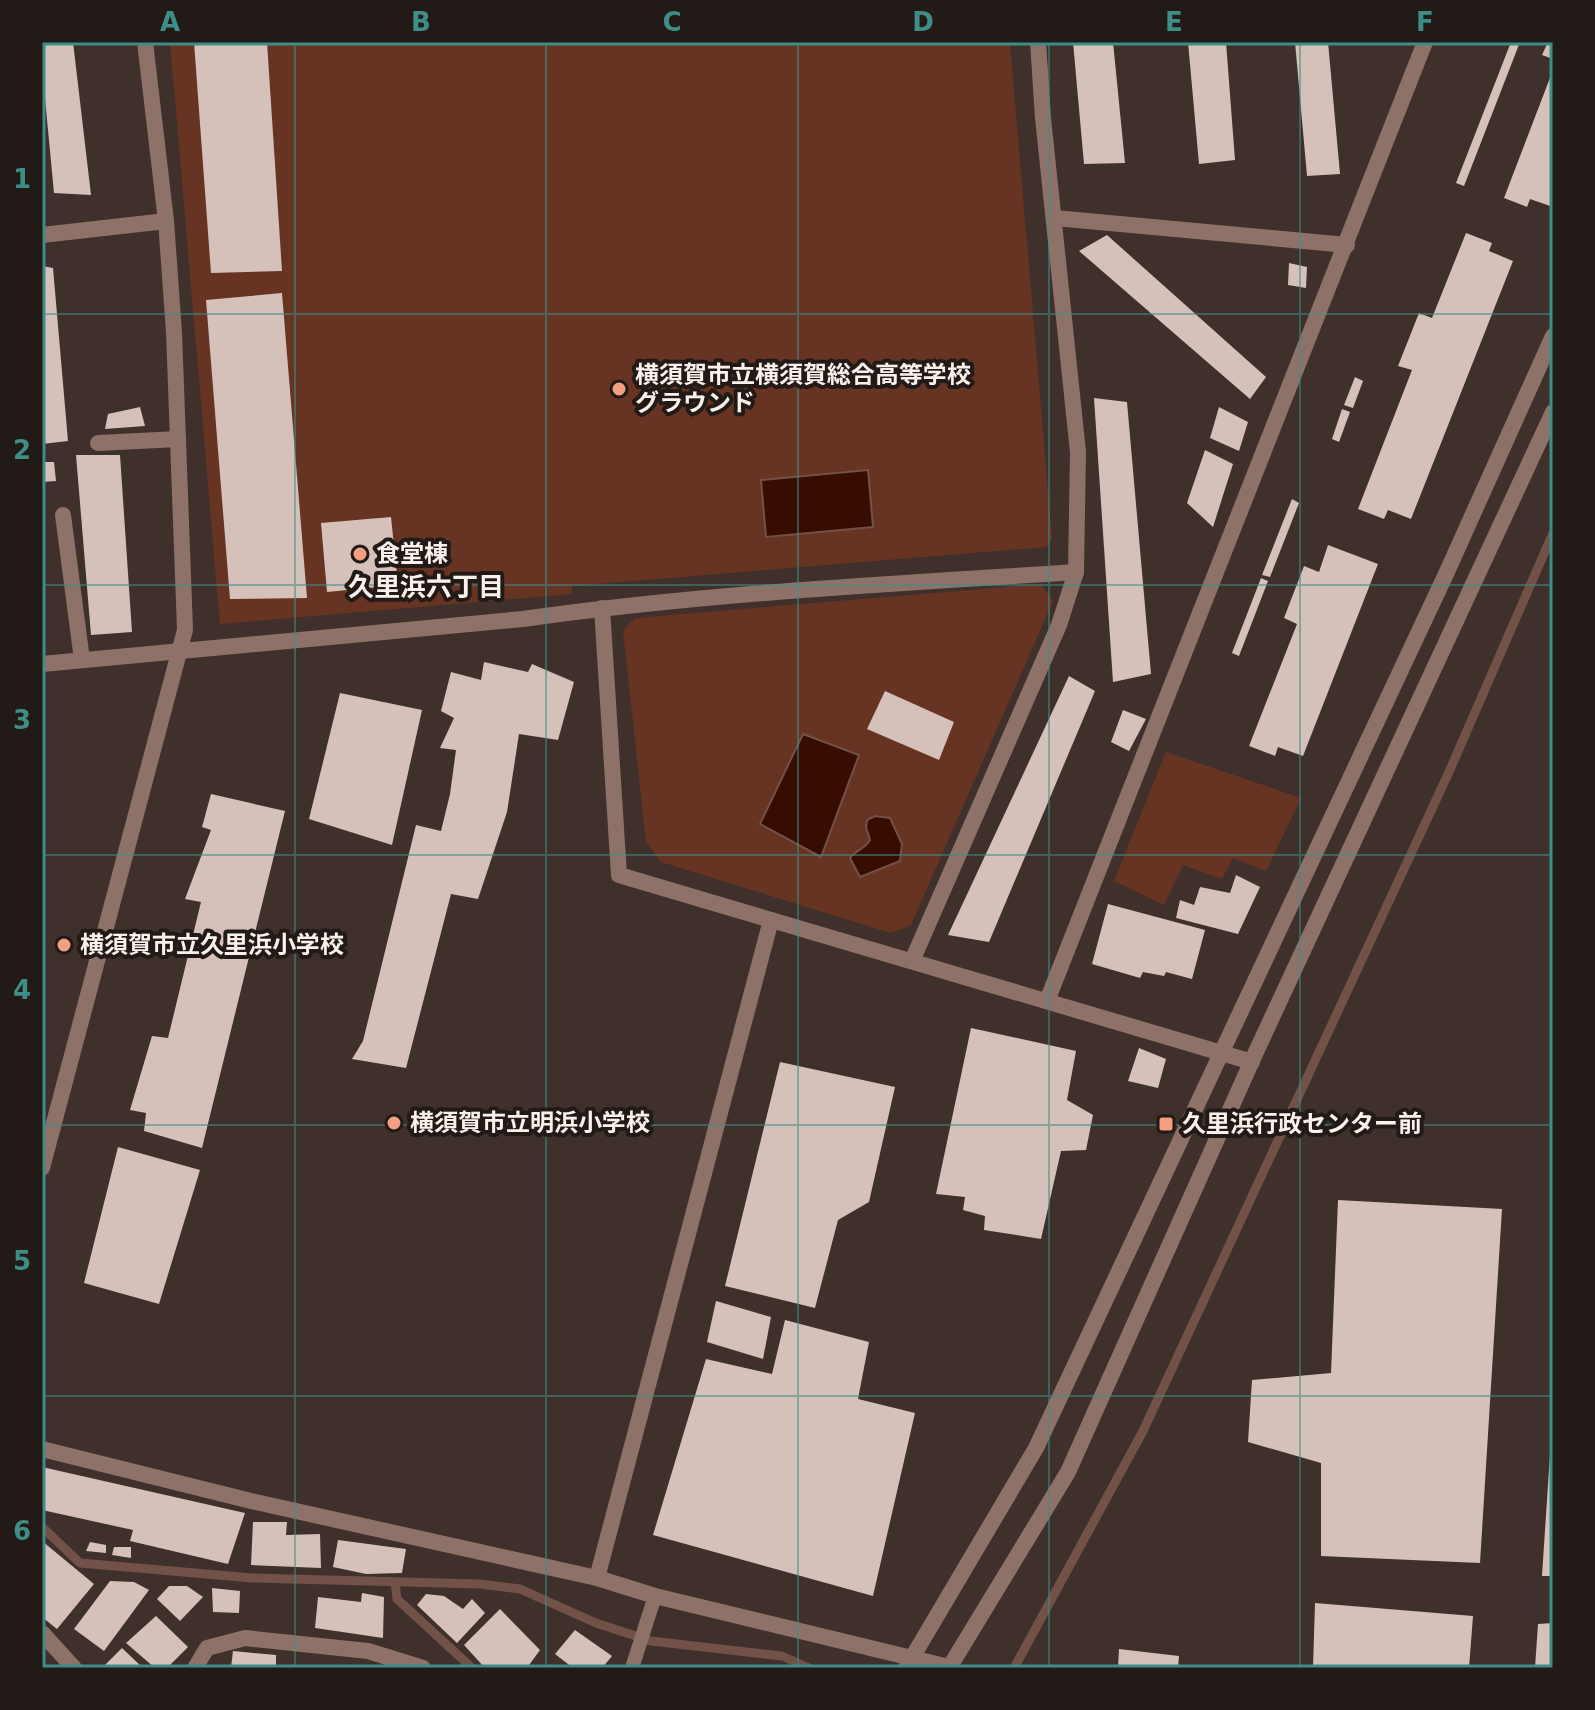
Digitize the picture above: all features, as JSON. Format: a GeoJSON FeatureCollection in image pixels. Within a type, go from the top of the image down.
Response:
{"type":"FeatureCollection","features":[{"type":"Feature","properties":{"kind":"street"},"geometry":{"type":"LineString","coordinates":[[42,1168],[185,630],[174,332],[166,221],[145,42]]}},
{"type":"Feature","properties":{"kind":"street"},"geometry":{"type":"LineString","coordinates":[[912,961],[1059,625],[1076,572],[1078,452],[1038,42]]}},
{"type":"Feature","properties":{"kind":"street"},"geometry":{"type":"LineString","coordinates":[[1047,1001],[1425,42]]}},
{"type":"Feature","properties":{"kind":"street"},"geometry":{"type":"LineString","coordinates":[[1055,218],[1347,245]]}},
{"type":"Feature","properties":{"kind":"street"},"geometry":{"type":"LineString","coordinates":[[42,235],[166,221]]}},
{"type":"Feature","properties":{"kind":"street"},"geometry":{"type":"LineString","coordinates":[[909,1663],[1036,1448],[1446,574],[1553,336]]}},
{"type":"Feature","properties":{"kind":"street"},"geometry":{"type":"LineString","coordinates":[[42,1449],[251,1501],[597,1578],[909,1663],[949,1667],[1068,1472],[1252,1062],[1553,412]]}},
{"type":"Feature","properties":{"kind":"street"},"geometry":{"type":"LineString","coordinates":[[98,443],[178,439]]}},
{"type":"Feature","properties":{"kind":"street"},"geometry":{"type":"LineString","coordinates":[[63,515],[82,660]]}},
{"type":"Feature","properties":{"kind":"street"},"geometry":{"type":"LineString","coordinates":[[42,664],[765,593],[1076,572]]}},
{"type":"Feature","properties":{"kind":"street"},"geometry":{"type":"LineString","coordinates":[[602,608],[619,875],[1252,1062]]}},
{"type":"Feature","properties":{"kind":"street"},"geometry":{"type":"LineString","coordinates":[[597,1578],[771,920]]}},
{"type":"Feature","properties":{"kind":"street"},"geometry":{"type":"LineString","coordinates":[[42,1633],[74,1668]]}},
{"type":"Feature","properties":{"kind":"street"},"geometry":{"type":"LineString","coordinates":[[195,1668],[207,1648],[245,1638],[368,1651],[423,1668]]}},
{"type":"Feature","properties":{"kind":"lane"},"geometry":{"type":"LineString","coordinates":[[632,1668],[655,1596]]}},
{"type":"Feature","properties":{"kind":"shaded area","name":"横須賀市立横須賀総合高等学校 グラウンド"},"geometry":{"type":"Polygon","coordinates":[[[170,42],[1010,42],[1052,539],[1046,547],[572,586],[572,594],[220,624],[170,42]]]}},
{"type":"Feature","properties":{"kind":"shaded area"},"geometry":{"type":"Polygon","coordinates":[[[868,470],[873,527],[766,537],[761,480],[868,470]]]}},
{"type":"Feature","properties":{"kind":"shaded area"},"geometry":{"type":"Polygon","coordinates":[[[1041,584],[1053,601],[911,925],[891,933],[661,862],[646,842],[623,630],[635,618],[1041,584]]]}},
{"type":"Feature","properties":{"kind":"shaded area"},"geometry":{"type":"Polygon","coordinates":[[[803,734],[859,755],[821,857],[760,824],[803,734]]]}},
{"type":"Feature","properties":{"kind":"shaded area"},"geometry":{"type":"Polygon","coordinates":[[[1166,752],[1301,798],[1266,871],[1233,858],[1222,879],[1183,865],[1164,905],[1114,881],[1166,752]]]}},
{"type":"Feature","properties":{"kind":"shaded area"},"geometry":{"type":"Polygon","coordinates":[[[875,816],[890,818],[902,844],[900,861],[860,877],[850,858],[870,840],[867,820],[875,816]]]}},
{"type":"Feature","properties":{"kind":"building"},"geometry":{"type":"Polygon","coordinates":[[[42,42],[73,42],[91,195],[54,193],[42,42]]]}},
{"type":"Feature","properties":{"kind":"building"},"geometry":{"type":"Polygon","coordinates":[[[194,42],[267,42],[282,271],[211,273],[194,42]]]}},
{"type":"Feature","properties":{"kind":"building"},"geometry":{"type":"Polygon","coordinates":[[[1073,42],[1113,42],[1125,163],[1084,164],[1073,42]]]}},
{"type":"Feature","properties":{"kind":"building"},"geometry":{"type":"Polygon","coordinates":[[[1188,42],[1226,42],[1235,160],[1199,164],[1188,42]]]}},
{"type":"Feature","properties":{"kind":"building"},"geometry":{"type":"Polygon","coordinates":[[[1295,42],[1328,42],[1340,174],[1307,176],[1295,42]]]}},
{"type":"Feature","properties":{"kind":"building"},"geometry":{"type":"Polygon","coordinates":[[[1511,42],[1520,42],[1464,186],[1456,183],[1511,42]]]}},
{"type":"Feature","properties":{"kind":"building"},"geometry":{"type":"Polygon","coordinates":[[[1548,42],[1553,42],[1553,59],[1542,55],[1548,42]]]}},
{"type":"Feature","properties":{"kind":"building"},"geometry":{"type":"Polygon","coordinates":[[[1553,70],[1553,207],[1530,199],[1527,207],[1504,198],[1553,70]]]}},
{"type":"Feature","properties":{"kind":"building"},"geometry":{"type":"Polygon","coordinates":[[[1466,233],[1492,243],[1489,251],[1513,261],[1411,519],[1388,510],[1384,519],[1358,509],[1412,370],[1398,366],[1419,313],[1432,318],[1466,233]]]}},
{"type":"Feature","properties":{"kind":"building"},"geometry":{"type":"Polygon","coordinates":[[[1107,235],[1266,377],[1250,399],[1079,251],[1107,235]]]}},
{"type":"Feature","properties":{"kind":"building"},"geometry":{"type":"Polygon","coordinates":[[[1289,263],[1307,267],[1306,288],[1288,285],[1289,263]]]}},
{"type":"Feature","properties":{"kind":"building"},"geometry":{"type":"Polygon","coordinates":[[[42,266],[53,268],[68,441],[42,444],[42,266]]]}},
{"type":"Feature","properties":{"kind":"building"},"geometry":{"type":"Polygon","coordinates":[[[282,293],[307,598],[230,599],[206,300],[282,293]]]}},
{"type":"Feature","properties":{"kind":"building"},"geometry":{"type":"Polygon","coordinates":[[[1355,377],[1363,381],[1353,408],[1344,405],[1355,377]]]}},
{"type":"Feature","properties":{"kind":"building"},"geometry":{"type":"Polygon","coordinates":[[[1094,398],[1127,402],[1151,674],[1113,682],[1094,398]]]}},
{"type":"Feature","properties":{"kind":"building"},"geometry":{"type":"Polygon","coordinates":[[[140,407],[145,426],[105,429],[108,414],[140,407]]]}},
{"type":"Feature","properties":{"kind":"building"},"geometry":{"type":"Polygon","coordinates":[[[1219,407],[1248,422],[1239,451],[1210,438],[1219,407]]]}},
{"type":"Feature","properties":{"kind":"building"},"geometry":{"type":"Polygon","coordinates":[[[1342,409],[1350,412],[1339,442],[1332,439],[1342,409]]]}},
{"type":"Feature","properties":{"kind":"building"},"geometry":{"type":"Polygon","coordinates":[[[1205,450],[1233,464],[1213,527],[1187,503],[1205,450]]]}},
{"type":"Feature","properties":{"kind":"building"},"geometry":{"type":"Polygon","coordinates":[[[76,455],[120,455],[132,632],[91,635],[76,455]]]}},
{"type":"Feature","properties":{"kind":"building"},"geometry":{"type":"Polygon","coordinates":[[[42,462],[54,462],[56,481],[42,482],[42,462]]]}},
{"type":"Feature","properties":{"kind":"building"},"geometry":{"type":"Polygon","coordinates":[[[1292,499],[1299,503],[1270,577],[1262,575],[1292,499]]]}},
{"type":"Feature","properties":{"kind":"building","name":"食堂棟"},"geometry":{"type":"Polygon","coordinates":[[[391,517],[398,585],[327,592],[321,523],[391,517]]]}},
{"type":"Feature","properties":{"kind":"building"},"geometry":{"type":"Polygon","coordinates":[[[1328,545],[1378,564],[1303,756],[1278,747],[1275,756],[1249,746],[1297,624],[1284,618],[1304,566],[1319,572],[1328,545]]]}},
{"type":"Feature","properties":{"kind":"building"},"geometry":{"type":"Polygon","coordinates":[[[1261,578],[1268,581],[1239,656],[1232,653],[1261,578]]]}},
{"type":"Feature","properties":{"kind":"building"},"geometry":{"type":"Polygon","coordinates":[[[484,662],[528,672],[532,664],[574,682],[558,740],[519,734],[507,812],[478,899],[451,894],[406,1068],[352,1059],[363,1041],[416,825],[441,831],[456,750],[440,748],[454,718],[441,711],[451,672],[481,680],[484,662]]]}},
{"type":"Feature","properties":{"kind":"building"},"geometry":{"type":"Polygon","coordinates":[[[1069,676],[1095,691],[989,942],[948,935],[1069,676]]]}},
{"type":"Feature","properties":{"kind":"building"},"geometry":{"type":"Polygon","coordinates":[[[885,691],[954,722],[939,760],[867,729],[885,691]]]}},
{"type":"Feature","properties":{"kind":"building"},"geometry":{"type":"Polygon","coordinates":[[[340,693],[422,710],[392,845],[309,819],[340,693]]]}},
{"type":"Feature","properties":{"kind":"building"},"geometry":{"type":"Polygon","coordinates":[[[1123,710],[1146,719],[1129,751],[1111,742],[1123,710]]]}},
{"type":"Feature","properties":{"kind":"building"},"geometry":{"type":"Polygon","coordinates":[[[211,794],[285,811],[202,1148],[144,1131],[146,1113],[130,1110],[152,1036],[168,1038],[201,902],[185,899],[211,830],[202,827],[211,794]]]}},
{"type":"Feature","properties":{"kind":"building"},"geometry":{"type":"Polygon","coordinates":[[[1236,875],[1260,887],[1238,934],[1176,918],[1180,900],[1194,905],[1200,887],[1230,893],[1236,875]]]}},
{"type":"Feature","properties":{"kind":"building"},"geometry":{"type":"Polygon","coordinates":[[[1108,904],[1205,930],[1192,979],[1166,972],[1164,976],[1143,972],[1140,978],[1092,964],[1108,904]]]}},
{"type":"Feature","properties":{"kind":"building"},"geometry":{"type":"Polygon","coordinates":[[[971,1028],[1076,1051],[1067,1100],[1093,1115],[1086,1150],[1061,1151],[1041,1239],[984,1230],[985,1216],[963,1210],[965,1197],[936,1194],[971,1028]]]}},
{"type":"Feature","properties":{"kind":"building"},"geometry":{"type":"Polygon","coordinates":[[[1139,1048],[1166,1059],[1158,1088],[1128,1081],[1139,1048]]]}},
{"type":"Feature","properties":{"kind":"building"},"geometry":{"type":"Polygon","coordinates":[[[780,1062],[895,1087],[869,1202],[838,1220],[815,1308],[725,1286],[780,1062]]]}},
{"type":"Feature","properties":{"kind":"building"},"geometry":{"type":"Polygon","coordinates":[[[118,1147],[200,1170],[159,1304],[84,1283],[118,1147]]]}},
{"type":"Feature","properties":{"kind":"building"},"geometry":{"type":"Polygon","coordinates":[[[1338,1200],[1502,1209],[1480,1563],[1321,1556],[1321,1463],[1248,1442],[1252,1380],[1331,1373],[1338,1200]]]}},
{"type":"Feature","properties":{"kind":"building"},"geometry":{"type":"Polygon","coordinates":[[[716,1301],[771,1317],[763,1359],[707,1342],[716,1301]]]}},
{"type":"Feature","properties":{"kind":"building"},"geometry":{"type":"Polygon","coordinates":[[[785,1320],[869,1342],[858,1399],[915,1413],[873,1596],[653,1535],[706,1359],[772,1374],[785,1320]]]}},
{"type":"Feature","properties":{"kind":"building"},"geometry":{"type":"Polygon","coordinates":[[[1551,1439],[1553,1576],[1542,1576],[1551,1439]]]}},
{"type":"Feature","properties":{"kind":"building"},"geometry":{"type":"Polygon","coordinates":[[[42,1467],[245,1513],[228,1564],[130,1541],[133,1530],[42,1510],[42,1467]]]}},
{"type":"Feature","properties":{"kind":"building"},"geometry":{"type":"Polygon","coordinates":[[[253,1522],[287,1522],[286,1535],[320,1534],[321,1568],[251,1565],[253,1522]]]}},
{"type":"Feature","properties":{"kind":"building"},"geometry":{"type":"Polygon","coordinates":[[[338,1540],[406,1549],[402,1573],[366,1574],[333,1567],[338,1540]]]}},
{"type":"Feature","properties":{"kind":"building"},"geometry":{"type":"Polygon","coordinates":[[[42,1541],[94,1584],[57,1629],[42,1617],[42,1541]]]}},
{"type":"Feature","properties":{"kind":"building"},"geometry":{"type":"Polygon","coordinates":[[[90,1542],[106,1545],[106,1553],[86,1551],[90,1542]]]}},
{"type":"Feature","properties":{"kind":"building"},"geometry":{"type":"Polygon","coordinates":[[[114,1547],[131,1547],[131,1558],[112,1555],[114,1547]]]}},
{"type":"Feature","properties":{"kind":"building"},"geometry":{"type":"Polygon","coordinates":[[[110,1581],[134,1582],[149,1590],[104,1651],[74,1629],[110,1581]]]}},
{"type":"Feature","properties":{"kind":"building"},"geometry":{"type":"Polygon","coordinates":[[[169,1586],[187,1586],[203,1597],[180,1621],[157,1599],[169,1586]]]}},
{"type":"Feature","properties":{"kind":"building"},"geometry":{"type":"Polygon","coordinates":[[[212,1588],[240,1591],[239,1613],[213,1612],[212,1588]]]}},
{"type":"Feature","properties":{"kind":"building"},"geometry":{"type":"Polygon","coordinates":[[[362,1593],[384,1597],[383,1638],[315,1628],[318,1597],[361,1602],[362,1593]]]}},
{"type":"Feature","properties":{"kind":"building"},"geometry":{"type":"Polygon","coordinates":[[[426,1594],[444,1596],[463,1609],[472,1599],[485,1613],[457,1643],[417,1605],[426,1594]]]}},
{"type":"Feature","properties":{"kind":"building"},"geometry":{"type":"Polygon","coordinates":[[[1315,1603],[1473,1616],[1469,1668],[1313,1668],[1315,1603]]]}},
{"type":"Feature","properties":{"kind":"building"},"geometry":{"type":"Polygon","coordinates":[[[500,1609],[540,1650],[527,1668],[485,1668],[464,1645],[500,1609]]]}},
{"type":"Feature","properties":{"kind":"building"},"geometry":{"type":"Polygon","coordinates":[[[156,1616],[188,1647],[167,1668],[155,1668],[126,1643],[156,1616]]]}},
{"type":"Feature","properties":{"kind":"building"},"geometry":{"type":"Polygon","coordinates":[[[1553,1623],[1553,1668],[1535,1668],[1538,1624],[1553,1623]]]}},
{"type":"Feature","properties":{"kind":"building"},"geometry":{"type":"Polygon","coordinates":[[[575,1630],[612,1656],[602,1668],[573,1668],[555,1654],[575,1630]]]}},
{"type":"Feature","properties":{"kind":"building"},"geometry":{"type":"Polygon","coordinates":[[[122,1648],[143,1668],[102,1668],[122,1648]]]}},
{"type":"Feature","properties":{"kind":"building"},"geometry":{"type":"Polygon","coordinates":[[[1119,1649],[1179,1656],[1178,1668],[1118,1668],[1119,1649]]]}},
{"type":"Feature","properties":{"kind":"building"},"geometry":{"type":"Polygon","coordinates":[[[233,1651],[276,1655],[276,1668],[231,1668],[233,1651]]]}},
{"type":"Feature","properties":{"kind":"waterway"},"geometry":{"type":"LineString","coordinates":[[1014,1668],[1143,1431],[1449,772],[1553,533]]}},
{"type":"Feature","properties":{"kind":"waterway"},"geometry":{"type":"LineString","coordinates":[[42,1527],[80,1563],[252,1578],[479,1584],[520,1589],[596,1623],[651,1641],[782,1656],[809,1668]]}},
{"type":"Feature","properties":{"kind":"waterway"},"geometry":{"type":"LineString","coordinates":[[395,1583],[397,1599],[472,1668]]}},
{"type":"Feature","properties":{"kind":"place","name":"横須賀市立横須賀総合高等学校 グラウンド"},"geometry":{"type":"Point","coordinates":[619,389]}},
{"type":"Feature","properties":{"kind":"place","name":"食堂棟"},"geometry":{"type":"Point","coordinates":[360,554]}},
{"type":"Feature","properties":{"kind":"place","name":"横須賀市立久里浜小学校"},"geometry":{"type":"Point","coordinates":[64,945]}},
{"type":"Feature","properties":{"kind":"place","name":"横須賀市立明浜小学校"},"geometry":{"type":"Point","coordinates":[394,1123]}},
{"type":"Feature","properties":{"kind":"place","name":"久里浜行政センター前"},"geometry":{"type":"Point","coordinates":[1166,1124]}},
{"type":"Feature","properties":{"kind":"district","name":"久里浜六丁目"},"geometry":{"type":"Point","coordinates":[426,587]}}]}
